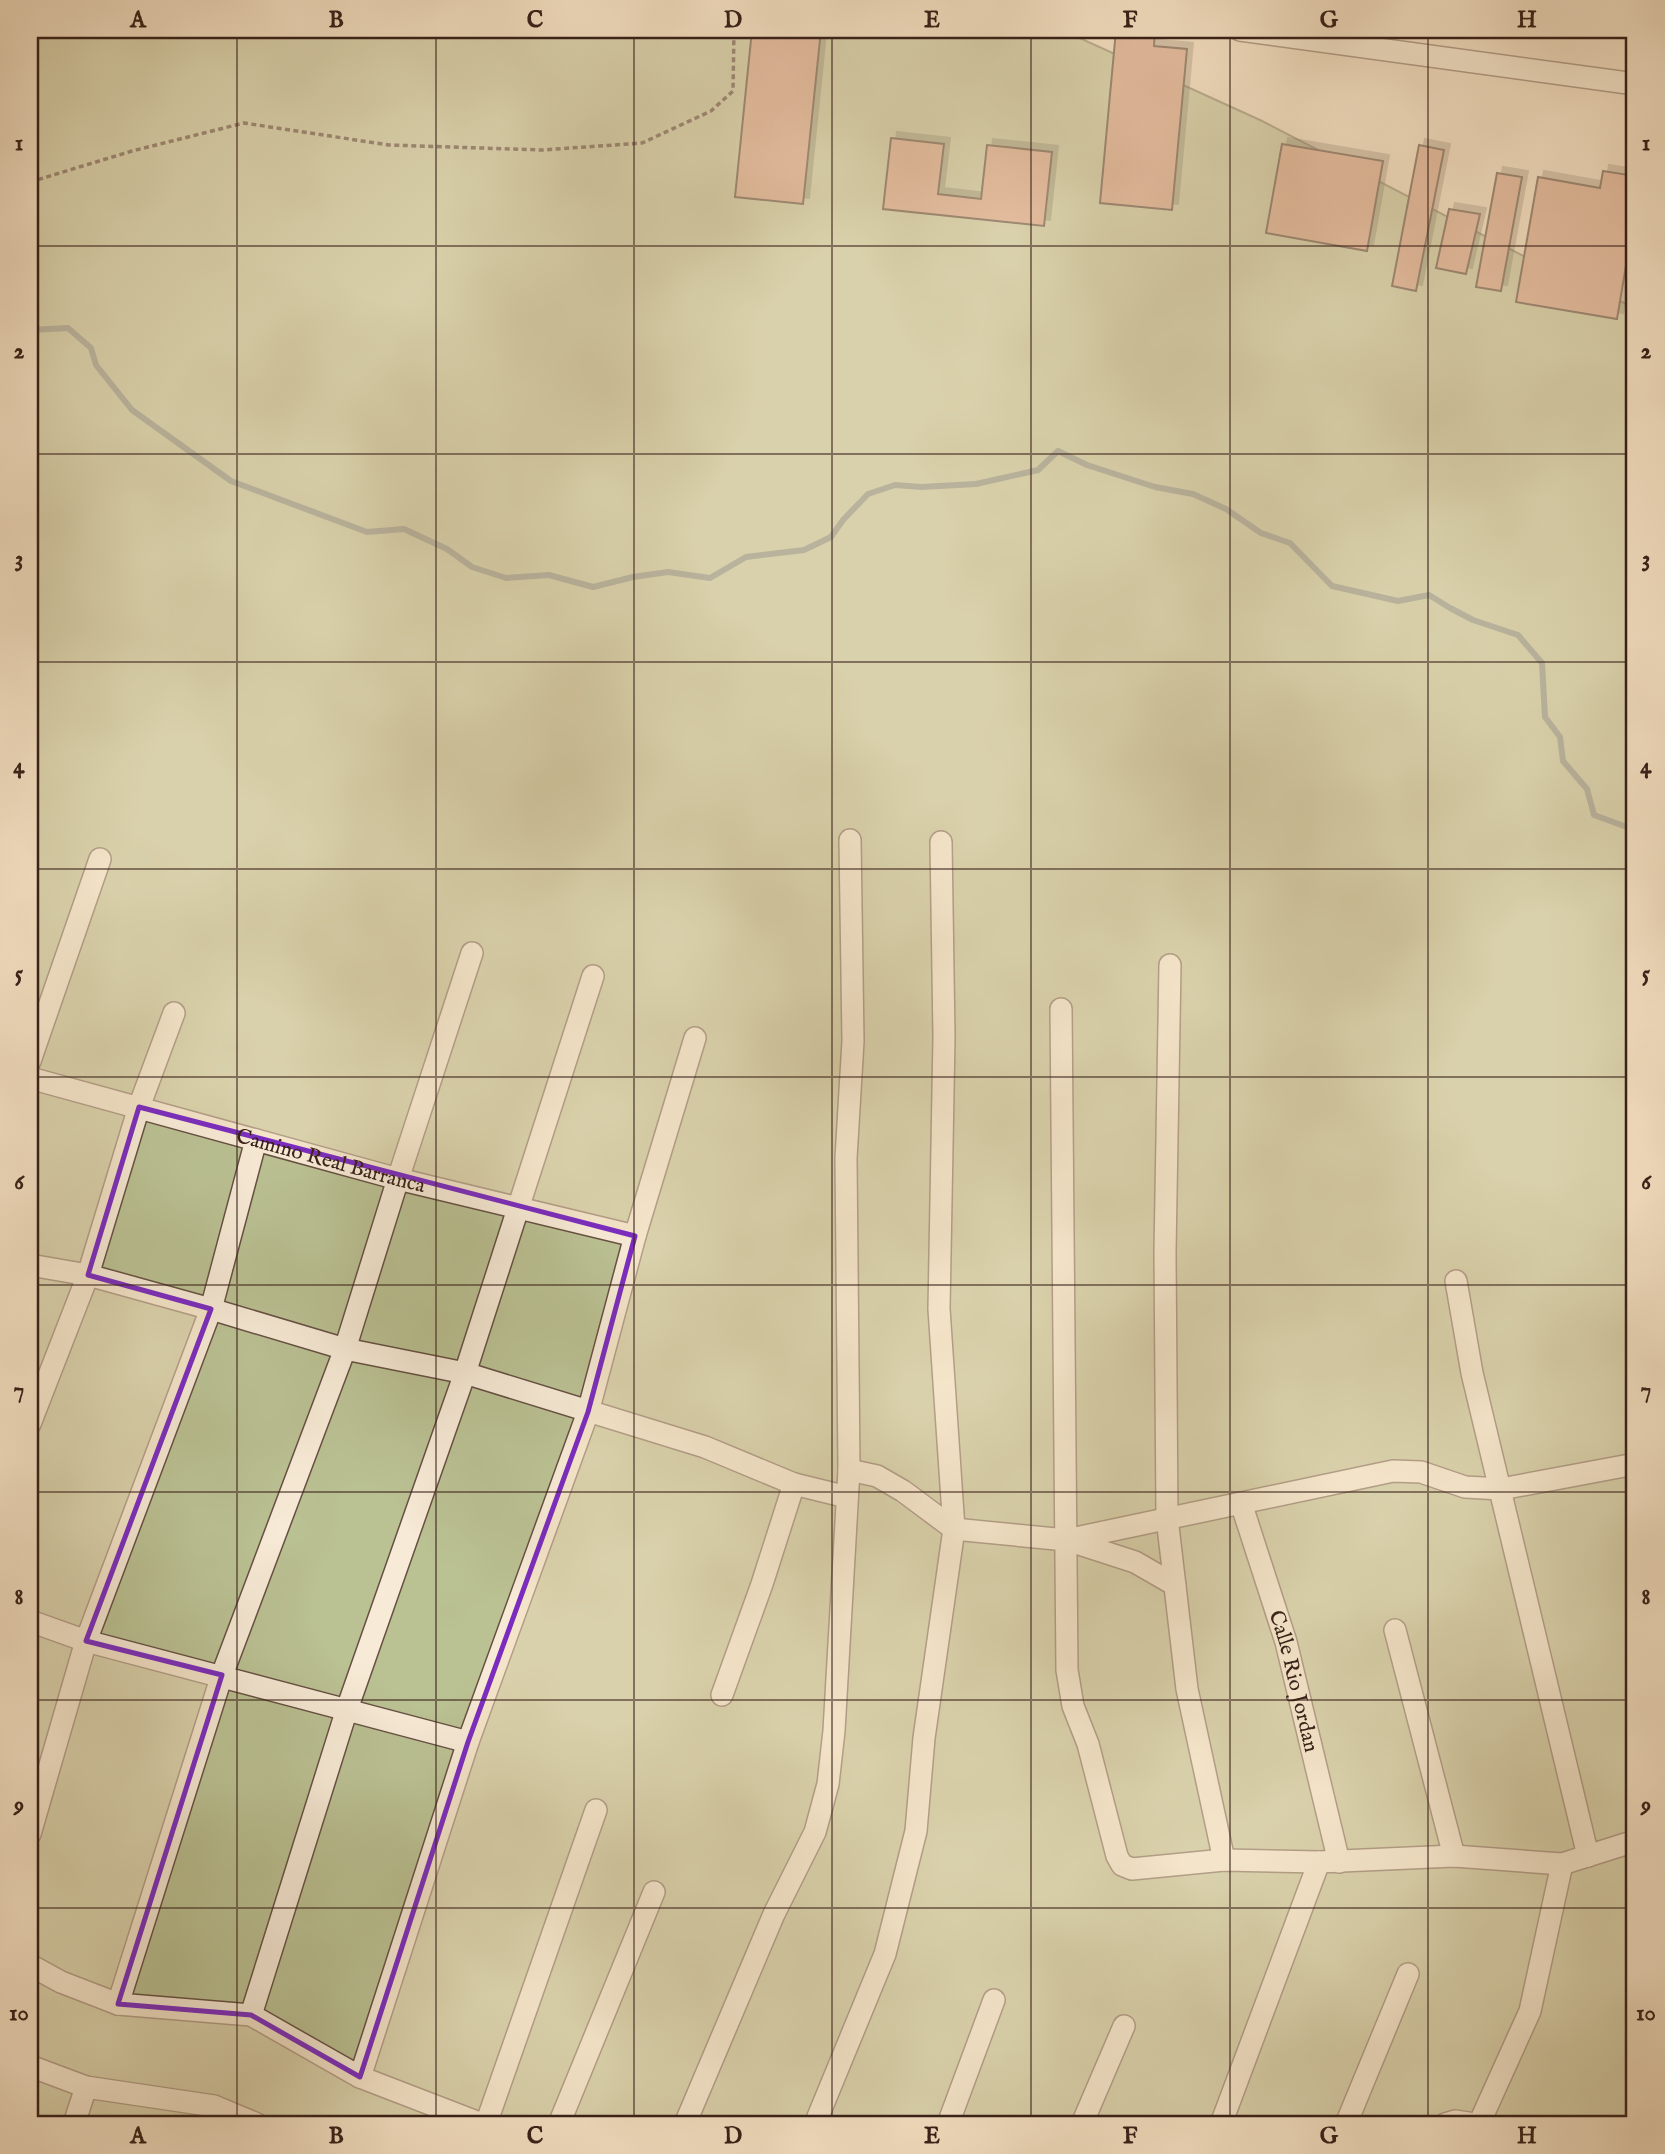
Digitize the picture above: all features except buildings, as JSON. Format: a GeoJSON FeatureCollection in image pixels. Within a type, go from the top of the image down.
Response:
{"type":"FeatureCollection","features":[{"type":"Feature","properties":{"kind":"street"},"geometry":{"type":"LineString","coordinates":[[1240,30],[1635,84]]}},
{"type":"Feature","properties":{"kind":"street"},"geometry":{"type":"LineString","coordinates":[[685,2124],[774,1914],[815,1832],[828,1784],[834,1731],[849,1470],[846,1158],[853,1041],[850,840]]}},
{"type":"Feature","properties":{"kind":"street"},"geometry":{"type":"LineString","coordinates":[[815,2124],[885,1954],[916,1830],[924,1738],[954,1529],[939,1309],[944,1037],[940,842]]}},
{"type":"Feature","properties":{"kind":"street"},"geometry":{"type":"LineString","coordinates":[[30,1061],[100,859]]}},
{"type":"Feature","properties":{"kind":"street"},"geometry":{"type":"LineString","coordinates":[[118,2004],[222,1675],[345,1349],[472,953]]}},
{"type":"Feature","properties":{"kind":"street"},"geometry":{"type":"LineString","coordinates":[[1170,965],[1165,1252],[1167,1518],[1187,1689],[1224,1860]]}},
{"type":"Feature","properties":{"kind":"street"},"geometry":{"type":"LineString","coordinates":[[251,2015],[347,1709],[465,1373],[593,976]]}},
{"type":"Feature","properties":{"kind":"street"},"geometry":{"type":"LineString","coordinates":[[1061,1009],[1065,1195],[1062,1253],[1066,1670],[1073,1706],[1088,1744],[1117,1856],[1122,1865],[1132,1869],[1224,1860],[1329,1862],[1454,1856],[1562,1864],[1635,1841]]}},
{"type":"Feature","properties":{"kind":"street"},"geometry":{"type":"LineString","coordinates":[[30,1424],[88,1275],[139,1107],[174,1013]]}},
{"type":"Feature","properties":{"kind":"street"},"geometry":{"type":"LineString","coordinates":[[360,2077],[468,1742],[588,1412],[635,1236],[695,1038]]}},
{"type":"Feature","properties":{"kind":"street","name":"Camino Real Barranca"},"geometry":{"type":"LineString","coordinates":[[30,1078],[398,1179],[635,1236]]}},
{"type":"Feature","properties":{"kind":"street"},"geometry":{"type":"LineString","coordinates":[[30,1834],[86,1641],[211,1309],[256,1140]]}},
{"type":"Feature","properties":{"kind":"street"},"geometry":{"type":"LineString","coordinates":[[30,1265],[88,1275],[345,1349],[465,1373],[705,1447],[794,1484],[847,1497]]}},
{"type":"Feature","properties":{"kind":"street"},"geometry":{"type":"LineString","coordinates":[[1456,1281],[1472,1373],[1588,1856]]}},
{"type":"Feature","properties":{"kind":"street"},"geometry":{"type":"LineString","coordinates":[[1066,1540],[1393,1471],[1422,1472],[1465,1487],[1501,1489],[1635,1464]]}},
{"type":"Feature","properties":{"kind":"street"},"geometry":{"type":"LineString","coordinates":[[849,1470],[877,1476],[903,1491],[954,1529],[1066,1540],[1135,1562],[1175,1585]]}},
{"type":"Feature","properties":{"kind":"street"},"geometry":{"type":"LineString","coordinates":[[722,1695],[794,1484]]}},
{"type":"Feature","properties":{"kind":"street","name":"Calle Rio Jordan"},"geometry":{"type":"LineString","coordinates":[[1241,1503],[1286,1642],[1329,1862]]}},
{"type":"Feature","properties":{"kind":"street"},"geometry":{"type":"LineString","coordinates":[[30,1621],[86,1641],[468,1742]]}},
{"type":"Feature","properties":{"kind":"street"},"geometry":{"type":"LineString","coordinates":[[1395,1630],[1454,1856]]}},
{"type":"Feature","properties":{"kind":"street"},"geometry":{"type":"LineString","coordinates":[[30,1965],[61,1982],[118,2004],[251,2015],[360,2077],[484,2124],[596,1810]]}},
{"type":"Feature","properties":{"kind":"street"},"geometry":{"type":"LineString","coordinates":[[1221,2124],[1329,1862]]}},
{"type":"Feature","properties":{"kind":"street"},"geometry":{"type":"LineString","coordinates":[[1445,2124],[1455,2121],[1477,2124],[1530,2011],[1562,1864]]}},
{"type":"Feature","properties":{"kind":"street"},"geometry":{"type":"LineString","coordinates":[[559,2124],[654,1892]]}},
{"type":"Feature","properties":{"kind":"street"},"geometry":{"type":"LineString","coordinates":[[1346,2124],[1408,1974]]}},
{"type":"Feature","properties":{"kind":"street"},"geometry":{"type":"LineString","coordinates":[[948,2124],[995,2000]]}},
{"type":"Feature","properties":{"kind":"street"},"geometry":{"type":"LineString","coordinates":[[1082,2124],[1124,2026]]}},
{"type":"Feature","properties":{"kind":"street"},"geometry":{"type":"LineString","coordinates":[[30,2066],[86,2087],[257,2124]]}},
{"type":"Feature","properties":{"kind":"street"},"geometry":{"type":"LineString","coordinates":[[74,2124],[86,2087]]}},
{"type":"Feature","properties":{"kind":"path"},"geometry":{"type":"LineString","coordinates":[[30,182],[132,150],[244,122],[389,145],[542,150],[642,143],[711,111],[733,91],[734,30]]}},
{"type":"Feature","properties":{"kind":"highlighted area"},"geometry":{"type":"Polygon","coordinates":[[[139,1107],[635,1236],[588,1412],[468,1742],[360,2077],[251,2015],[118,2004],[222,1675],[86,1641],[211,1309],[88,1275],[139,1107]]]}},
{"type":"Feature","properties":{"kind":"green space"},"geometry":{"type":"Polygon","coordinates":[[[30,30],[1062,30],[1260,120],[1537,263],[1635,308],[1635,2124],[30,2124],[30,30]]]}},
{"type":"Feature","properties":{"kind":"waterway"},"geometry":{"type":"LineString","coordinates":[[30,330],[68,328],[91,348],[96,365],[132,410],[231,481],[367,532],[404,529],[447,549],[472,567],[506,578],[549,575],[593,587],[668,572],[710,578],[746,557],[804,550],[831,537],[868,494],[895,485],[921,487],[976,484],[1038,470],[1058,451],[1087,465],[1155,487],[1193,494],[1226,509],[1261,533],[1290,543],[1332,586],[1398,601],[1429,595],[1473,620],[1518,635],[1542,663],[1545,717],[1560,737],[1563,761],[1587,789],[1594,815],[1635,830]]}}]}
